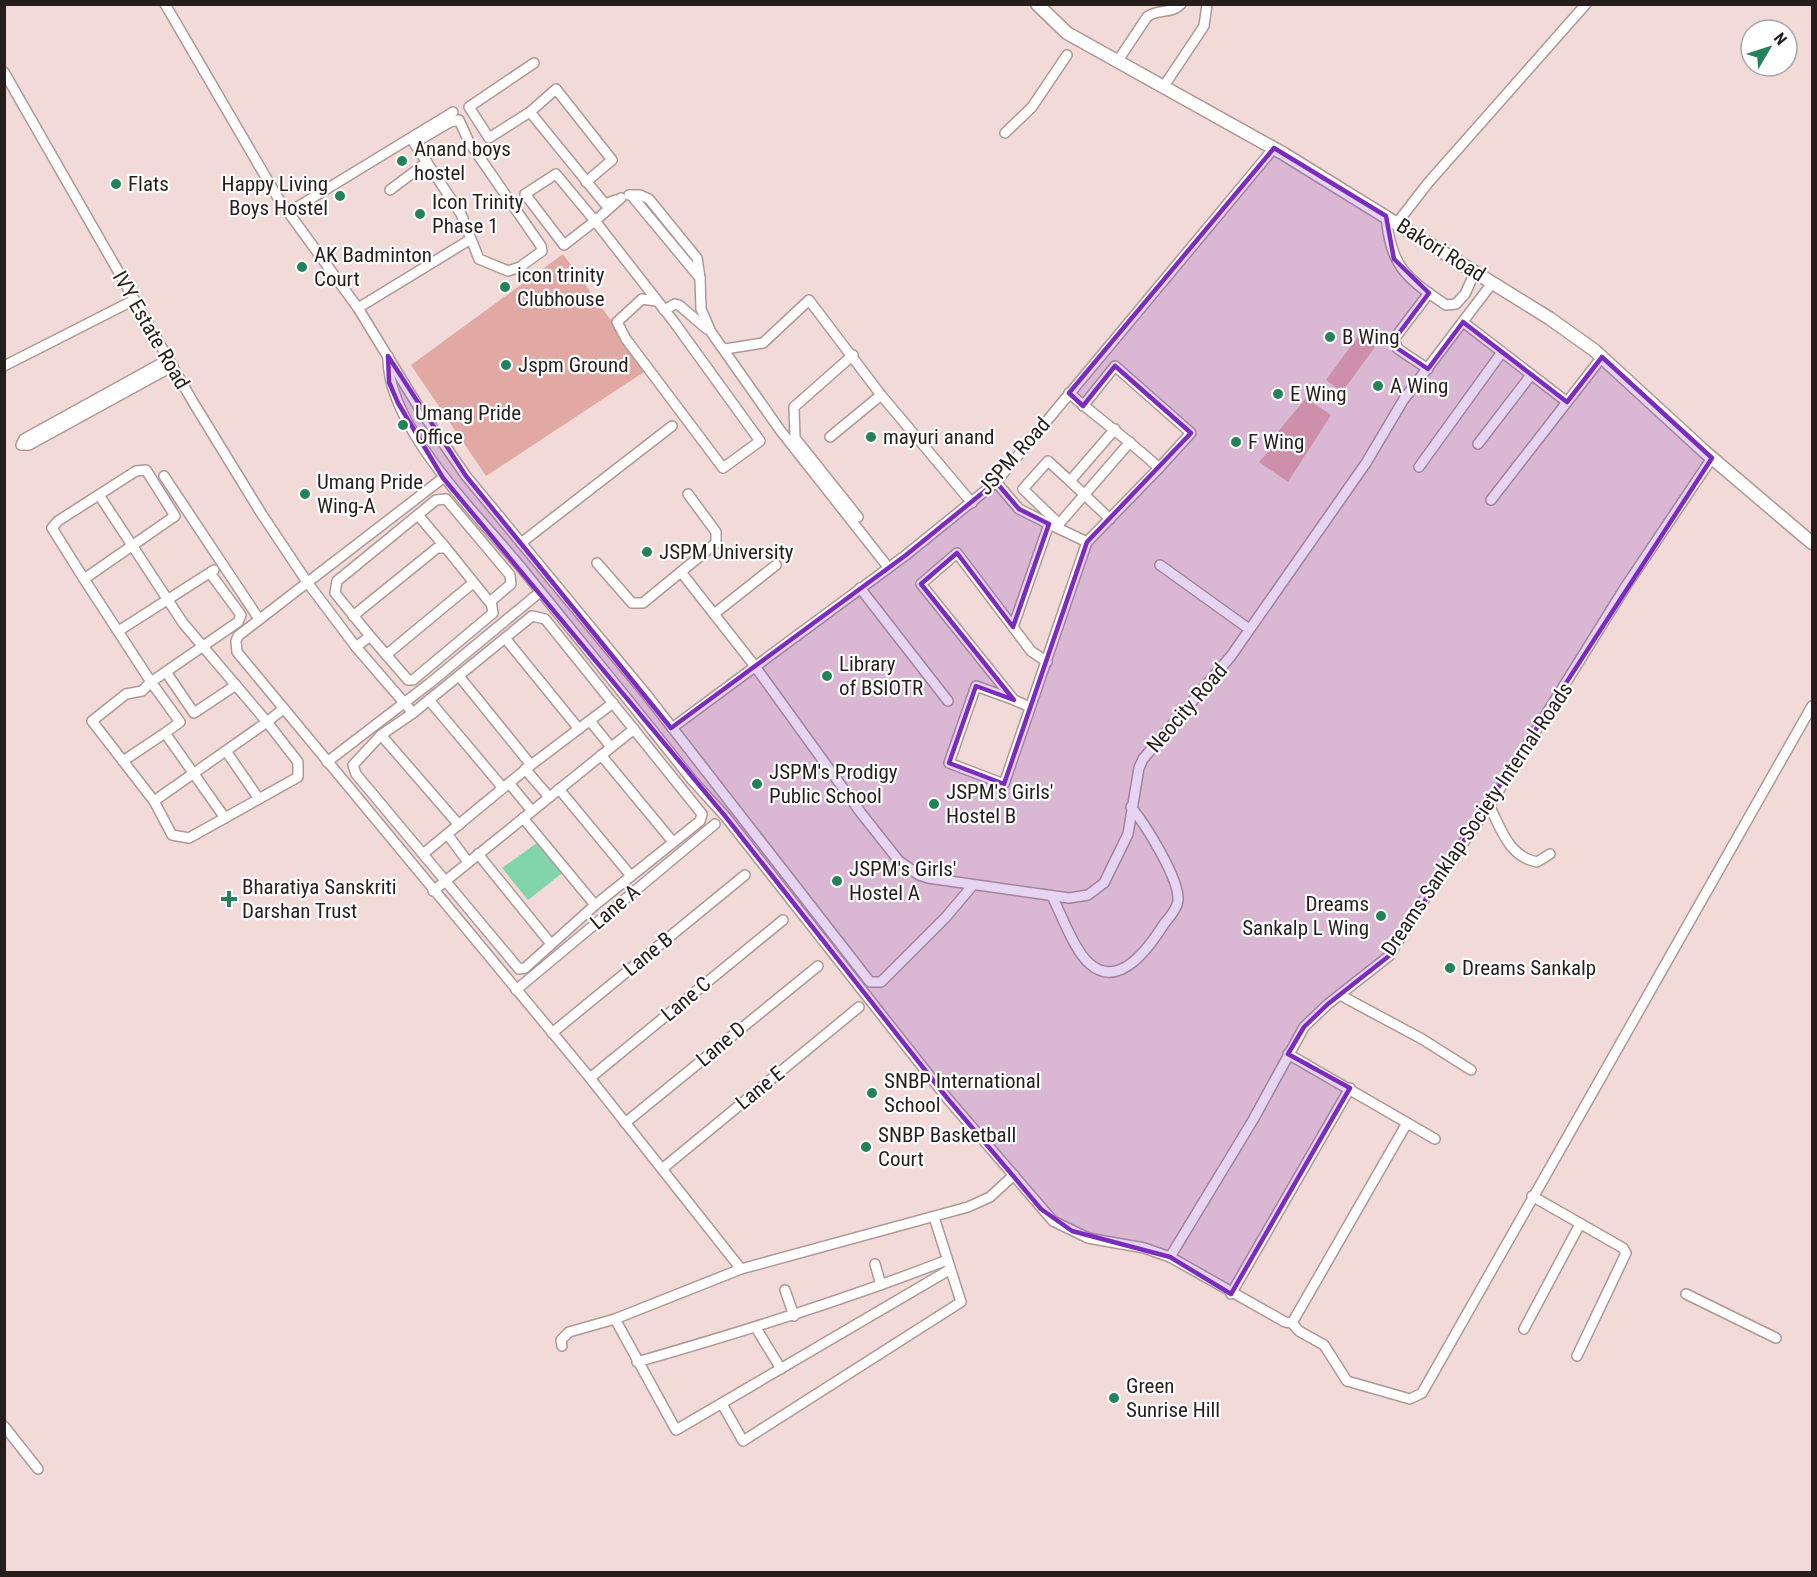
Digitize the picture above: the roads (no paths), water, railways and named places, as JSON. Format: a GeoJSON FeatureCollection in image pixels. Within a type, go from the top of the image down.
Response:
{"type":"FeatureCollection","features":[{"type":"Feature","properties":{"kind":"street"},"geometry":{"type":"LineString","coordinates":[[165,4],[259,169],[358,308],[447,450],[672,728],[870,982],[881,982],[973,885]]}},
{"type":"Feature","properties":{"kind":"street","name":"Bakori Road"},"geometry":{"type":"LineString","coordinates":[[1037,4],[1066,33],[1274,148],[1549,318],[1602,357],[1712,458],[1812,543]]}},
{"type":"Feature","properties":{"kind":"street"},"geometry":{"type":"LineString","coordinates":[[1117,62],[1147,17],[1152,13],[1171,12],[1181,4]]}},
{"type":"Feature","properties":{"kind":"street"},"geometry":{"type":"LineString","coordinates":[[1164,86],[1204,26],[1207,4]]}},
{"type":"Feature","properties":{"kind":"street"},"geometry":{"type":"LineString","coordinates":[[1475,272],[1465,294],[1456,304],[1446,304],[1403,272],[1394,259],[1389,245],[1392,220],[1428,183],[1586,4]]}},
{"type":"Feature","properties":{"kind":"street"},"geometry":{"type":"LineString","coordinates":[[1005,134],[1032,107],[1067,55]]}},
{"type":"Feature","properties":{"kind":"street"},"geometry":{"type":"LineString","coordinates":[[534,63],[469,107],[489,138],[530,112],[556,89],[612,160],[586,182]]}},
{"type":"Feature","properties":{"kind":"street","name":"IVY Estate Road"},"geometry":{"type":"LineString","coordinates":[[5,75],[224,453],[307,582],[356,647],[413,713]]}},
{"type":"Feature","properties":{"kind":"street"},"geometry":{"type":"LineString","coordinates":[[289,212],[453,112]]}},
{"type":"Feature","properties":{"kind":"street"},"geometry":{"type":"LineString","coordinates":[[530,112],[605,204],[626,196]]}},
{"type":"Feature","properties":{"kind":"street"},"geometry":{"type":"LineString","coordinates":[[459,120],[469,142],[541,246],[542,251],[519,267],[508,271],[479,259],[461,214],[427,162],[414,143],[450,122],[459,120]]}},
{"type":"Feature","properties":{"kind":"street","name":"JSPM Road"},"geometry":{"type":"LineString","coordinates":[[672,728],[888,567],[996,482],[1274,148]]}},
{"type":"Feature","properties":{"kind":"street"},"geometry":{"type":"LineString","coordinates":[[390,190],[427,162]]}},
{"type":"Feature","properties":{"kind":"street"},"geometry":{"type":"LineString","coordinates":[[626,196],[595,221],[564,245],[525,194],[556,174],[595,221],[664,310],[760,441],[723,468],[626,339],[617,322],[642,299],[656,301]]}},
{"type":"Feature","properties":{"kind":"street"},"geometry":{"type":"LineString","coordinates":[[626,196],[700,278],[701,309],[711,332]]}},
{"type":"Feature","properties":{"kind":"street"},"geometry":{"type":"LineString","coordinates":[[358,308],[471,239]]}},
{"type":"Feature","properties":{"kind":"street","name":"Neocity Road"},"geometry":{"type":"LineString","coordinates":[[681,572],[754,665],[861,813],[899,861],[919,875],[973,885],[1080,898],[1104,883],[1128,834],[1138,768],[1143,759],[1231,656],[1366,463],[1393,415],[1492,282]]}},
{"type":"Feature","properties":{"kind":"street"},"geometry":{"type":"LineString","coordinates":[[1428,369],[1398,349],[1394,339],[1429,293]]}},
{"type":"Feature","properties":{"kind":"street"},"geometry":{"type":"LineString","coordinates":[[4,366],[134,300]]}},
{"type":"Feature","properties":{"kind":"street"},"geometry":{"type":"LineString","coordinates":[[725,349],[763,342],[809,300],[853,355],[881,395],[972,503]]}},
{"type":"Feature","properties":{"kind":"street"},"geometry":{"type":"LineString","coordinates":[[664,310],[675,304],[679,305],[711,332],[780,430],[888,567]]}},
{"type":"Feature","properties":{"kind":"street"},"geometry":{"type":"LineString","coordinates":[[1463,322],[1567,402]]}},
{"type":"Feature","properties":{"kind":"street"},"geometry":{"type":"LineString","coordinates":[[1419,467],[1502,352]]}},
{"type":"Feature","properties":{"kind":"street"},"geometry":{"type":"LineString","coordinates":[[853,355],[794,407],[794,418],[795,438],[858,517]]}},
{"type":"Feature","properties":{"kind":"street"},"geometry":{"type":"LineString","coordinates":[[388,356],[389,382],[398,403],[443,478],[540,592],[692,780],[725,816],[947,1098],[1041,1209],[1062,1227],[1088,1238],[1144,1248],[1170,1257],[1232,1294],[1285,1322],[1292,1323],[1299,1331],[1324,1345],[1347,1381],[1410,1399],[1422,1393],[1461,1326],[1532,1196],[1812,706]]}},
{"type":"Feature","properties":{"kind":"street"},"geometry":{"type":"LineString","coordinates":[[1491,500],[1602,357]]}},
{"type":"Feature","properties":{"kind":"street"},"geometry":{"type":"LineString","coordinates":[[171,363],[29,445],[21,445],[24,439],[171,363]]}},
{"type":"Feature","properties":{"kind":"street"},"geometry":{"type":"LineString","coordinates":[[1030,707],[976,686],[950,763],[1004,784],[1087,542],[1191,433],[1115,366],[1083,406]]}},
{"type":"Feature","properties":{"kind":"street"},"geometry":{"type":"LineString","coordinates":[[1478,444],[1531,375]]}},
{"type":"Feature","properties":{"kind":"street"},"geometry":{"type":"LineString","coordinates":[[1069,393],[1159,468]]}},
{"type":"Feature","properties":{"kind":"street"},"geometry":{"type":"LineString","coordinates":[[830,437],[881,395]]}},
{"type":"Feature","properties":{"kind":"street"},"geometry":{"type":"LineString","coordinates":[[521,543],[672,426]]}},
{"type":"Feature","properties":{"kind":"street"},"geometry":{"type":"LineString","coordinates":[[1070,481],[1115,429]]}},
{"type":"Feature","properties":{"kind":"street"},"geometry":{"type":"LineString","coordinates":[[1013,627],[1054,525],[1084,495],[1130,442]]}},
{"type":"Feature","properties":{"kind":"street","name":"Dreams Sanklap Society Internal Roads"},"geometry":{"type":"LineString","coordinates":[[1170,1257],[1268,1095],[1304,1027],[1389,956],[1429,892],[1489,805],[1535,729],[1562,693],[1626,586],[1712,458]]}},
{"type":"Feature","properties":{"kind":"street"},"geometry":{"type":"LineString","coordinates":[[1054,525],[1023,489],[1048,461],[1110,519]]}},
{"type":"Feature","properties":{"kind":"street"},"geometry":{"type":"LineString","coordinates":[[84,579],[175,516],[153,477],[146,470],[136,471],[58,520],[52,528],[84,579],[180,722]]}},
{"type":"Feature","properties":{"kind":"street"},"geometry":{"type":"LineString","coordinates":[[164,476],[221,566],[259,619]]}},
{"type":"Feature","properties":{"kind":"street"},"geometry":{"type":"LineString","coordinates":[[443,478],[238,636],[237,652],[590,1078],[741,1269]]}},
{"type":"Feature","properties":{"kind":"street"},"geometry":{"type":"LineString","coordinates":[[996,482],[1020,509],[1087,542]]}},
{"type":"Feature","properties":{"kind":"street"},"geometry":{"type":"LineString","coordinates":[[597,563],[636,605],[643,603],[716,543],[716,532],[688,494]]}},
{"type":"Feature","properties":{"kind":"street"},"geometry":{"type":"LineString","coordinates":[[99,495],[167,601],[203,648],[237,685],[298,762],[298,777],[189,838],[172,835],[154,801],[92,721],[126,694],[142,691],[152,682],[203,648],[238,622],[241,615],[210,573]]}},
{"type":"Feature","properties":{"kind":"street"},"geometry":{"type":"LineString","coordinates":[[418,515],[491,604],[493,613],[412,680],[408,680],[353,616],[335,593],[338,581],[418,515],[441,498],[449,501],[512,581],[493,598],[491,604]]}},
{"type":"Feature","properties":{"kind":"street"},"geometry":{"type":"LineString","coordinates":[[353,616],[433,550],[446,548]]}},
{"type":"Feature","properties":{"kind":"street"},"geometry":{"type":"LineString","coordinates":[[1014,700],[921,584],[957,553],[1031,651],[1047,662]]}},
{"type":"Feature","properties":{"kind":"street"},"geometry":{"type":"LineString","coordinates":[[714,614],[776,565]]}},
{"type":"Feature","properties":{"kind":"street"},"geometry":{"type":"LineString","coordinates":[[1160,565],[1249,629]]}},
{"type":"Feature","properties":{"kind":"street"},"geometry":{"type":"LineString","coordinates":[[120,630],[221,566]]}},
{"type":"Feature","properties":{"kind":"street"},"geometry":{"type":"LineString","coordinates":[[386,655],[473,583]]}},
{"type":"Feature","properties":{"kind":"street"},"geometry":{"type":"LineString","coordinates":[[860,588],[948,701]]}},
{"type":"Feature","properties":{"kind":"street"},"geometry":{"type":"LineString","coordinates":[[327,762],[404,703],[540,592]]}},
{"type":"Feature","properties":{"kind":"street"},"geometry":{"type":"LineString","coordinates":[[532,616],[541,616],[701,810],[702,818],[595,905],[525,968],[519,969],[354,769],[355,761],[381,735],[413,713],[505,638],[532,616]]}},
{"type":"Feature","properties":{"kind":"street"},"geometry":{"type":"LineString","coordinates":[[356,647],[370,636]]}},
{"type":"Feature","properties":{"kind":"street"},"geometry":{"type":"LineString","coordinates":[[505,638],[579,729]]}},
{"type":"Feature","properties":{"kind":"street"},"geometry":{"type":"LineString","coordinates":[[473,646],[483,656]]}},
{"type":"Feature","properties":{"kind":"street"},"geometry":{"type":"LineString","coordinates":[[166,672],[194,713]]}},
{"type":"Feature","properties":{"kind":"street"},"geometry":{"type":"LineString","coordinates":[[459,676],[549,798]]}},
{"type":"Feature","properties":{"kind":"street"},"geometry":{"type":"LineString","coordinates":[[123,761],[237,685]]}},
{"type":"Feature","properties":{"kind":"street"},"geometry":{"type":"LineString","coordinates":[[429,700],[506,786],[532,811]]}},
{"type":"Feature","properties":{"kind":"street"},"geometry":{"type":"LineString","coordinates":[[423,854],[528,767],[613,703]]}},
{"type":"Feature","properties":{"kind":"street"},"geometry":{"type":"LineString","coordinates":[[622,715],[633,707]]}},
{"type":"Feature","properties":{"kind":"street"},"geometry":{"type":"LineString","coordinates":[[154,801],[283,709]]}},
{"type":"Feature","properties":{"kind":"street"},"geometry":{"type":"LineString","coordinates":[[590,721],[612,747]]}},
{"type":"Feature","properties":{"kind":"street"},"geometry":{"type":"LineString","coordinates":[[433,891],[634,729]]}},
{"type":"Feature","properties":{"kind":"street"},"geometry":{"type":"LineString","coordinates":[[165,733],[225,818]]}},
{"type":"Feature","properties":{"kind":"street"},"geometry":{"type":"LineString","coordinates":[[381,735],[459,825]]}},
{"type":"Feature","properties":{"kind":"street"},"geometry":{"type":"LineString","coordinates":[[226,751],[259,799]]}},
{"type":"Feature","properties":{"kind":"street"},"geometry":{"type":"LineString","coordinates":[[601,755],[673,842]]}},
{"type":"Feature","properties":{"kind":"street"},"geometry":{"type":"LineString","coordinates":[[559,789],[631,876]]}},
{"type":"Feature","properties":{"kind":"street"},"geometry":{"type":"LineString","coordinates":[[1489,805],[1513,851],[1526,860],[1537,862],[1550,854]]}},
{"type":"Feature","properties":{"kind":"street"},"geometry":{"type":"LineString","coordinates":[[1052,896],[1083,957],[1095,968],[1111,972],[1141,955],[1175,908],[1178,897],[1153,836],[1131,807]]}},
{"type":"Feature","properties":{"kind":"street"},"geometry":{"type":"LineString","coordinates":[[523,818],[595,905]]}},
{"type":"Feature","properties":{"kind":"street","name":"Lane A"},"geometry":{"type":"LineString","coordinates":[[516,990],[715,825]]}},
{"type":"Feature","properties":{"kind":"street"},"geometry":{"type":"LineString","coordinates":[[448,835],[468,862]]}},
{"type":"Feature","properties":{"kind":"street"},"geometry":{"type":"LineString","coordinates":[[478,854],[551,944]]}},
{"type":"Feature","properties":{"kind":"street","name":"Lane B"},"geometry":{"type":"LineString","coordinates":[[552,1033],[745,875]]}},
{"type":"Feature","properties":{"kind":"street","name":"Lane C"},"geometry":{"type":"LineString","coordinates":[[590,1078],[783,920]]}},
{"type":"Feature","properties":{"kind":"street","name":"Lane D"},"geometry":{"type":"LineString","coordinates":[[625,1123],[818,966]]}},
{"type":"Feature","properties":{"kind":"street"},"geometry":{"type":"LineString","coordinates":[[1340,995],[1422,1039],[1471,1070]]}},
{"type":"Feature","properties":{"kind":"street","name":"Lane E"},"geometry":{"type":"LineString","coordinates":[[662,1169],[858,1007]]}},
{"type":"Feature","properties":{"kind":"street"},"geometry":{"type":"LineString","coordinates":[[1288,1054],[1435,1139]]}},
{"type":"Feature","properties":{"kind":"street"},"geometry":{"type":"LineString","coordinates":[[1232,1294],[1350,1088]]}},
{"type":"Feature","properties":{"kind":"street"},"geometry":{"type":"LineString","coordinates":[[1292,1323],[1407,1123]]}},
{"type":"Feature","properties":{"kind":"street"},"geometry":{"type":"LineString","coordinates":[[562,1346],[561,1340],[569,1332],[615,1318],[741,1269],[982,1201],[1014,1175]]}},
{"type":"Feature","properties":{"kind":"street"},"geometry":{"type":"LineString","coordinates":[[1532,1196],[1623,1248],[1626,1253],[1577,1356]]}},
{"type":"Feature","properties":{"kind":"street"},"geometry":{"type":"LineString","coordinates":[[722,1404],[743,1441],[961,1302],[949,1270],[934,1216]]}},
{"type":"Feature","properties":{"kind":"street"},"geometry":{"type":"LineString","coordinates":[[1524,1329],[1580,1224]]}},
{"type":"Feature","properties":{"kind":"street"},"geometry":{"type":"LineString","coordinates":[[637,1362],[794,1316],[947,1260]]}},
{"type":"Feature","properties":{"kind":"street"},"geometry":{"type":"LineString","coordinates":[[874,1264],[881,1285]]}},
{"type":"Feature","properties":{"kind":"street"},"geometry":{"type":"LineString","coordinates":[[615,1318],[676,1430],[949,1270]]}},
{"type":"Feature","properties":{"kind":"street"},"geometry":{"type":"LineString","coordinates":[[785,1290],[794,1316]]}},
{"type":"Feature","properties":{"kind":"street"},"geometry":{"type":"LineString","coordinates":[[1686,1294],[1776,1338]]}},
{"type":"Feature","properties":{"kind":"street"},"geometry":{"type":"LineString","coordinates":[[756,1328],[781,1369]]}},
{"type":"Feature","properties":{"kind":"street"},"geometry":{"type":"LineString","coordinates":[[4,1426],[38,1468]]}},
{"type":"Feature","properties":{"kind":"place","name":"Anand boys hostel"},"geometry":{"type":"Point","coordinates":[402,161]}},
{"type":"Feature","properties":{"kind":"place","name":"Flats"},"geometry":{"type":"Point","coordinates":[116,184]}},
{"type":"Feature","properties":{"kind":"place","name":"Happy Living Boys Hostel"},"geometry":{"type":"Point","coordinates":[340,196]}},
{"type":"Feature","properties":{"kind":"place","name":"Icon Trinity Phase 1"},"geometry":{"type":"Point","coordinates":[420,214]}},
{"type":"Feature","properties":{"kind":"place","name":"AK Badminton Court"},"geometry":{"type":"Point","coordinates":[302,267]}},
{"type":"Feature","properties":{"kind":"place","name":"icon trinity Clubhouse"},"geometry":{"type":"Point","coordinates":[505,287]}},
{"type":"Feature","properties":{"kind":"place","name":"B Wing"},"geometry":{"type":"Point","coordinates":[1330,337]}},
{"type":"Feature","properties":{"kind":"place","name":"Jspm Ground"},"geometry":{"type":"Point","coordinates":[506,365]}},
{"type":"Feature","properties":{"kind":"place","name":"A Wing"},"geometry":{"type":"Point","coordinates":[1378,386]}},
{"type":"Feature","properties":{"kind":"place","name":"E Wing"},"geometry":{"type":"Point","coordinates":[1278,394]}},
{"type":"Feature","properties":{"kind":"place","name":"Umang Pride Office"},"geometry":{"type":"Point","coordinates":[403,425]}},
{"type":"Feature","properties":{"kind":"place","name":"mayuri anand"},"geometry":{"type":"Point","coordinates":[871,437]}},
{"type":"Feature","properties":{"kind":"place","name":"F Wing"},"geometry":{"type":"Point","coordinates":[1236,442]}},
{"type":"Feature","properties":{"kind":"place","name":"Umang Pride Wing-A"},"geometry":{"type":"Point","coordinates":[305,494]}},
{"type":"Feature","properties":{"kind":"place","name":"JSPM University"},"geometry":{"type":"Point","coordinates":[647,552]}},
{"type":"Feature","properties":{"kind":"place","name":"Library of BSIOTR"},"geometry":{"type":"Point","coordinates":[827,676]}},
{"type":"Feature","properties":{"kind":"place","name":"JSPM's Prodigy Public School"},"geometry":{"type":"Point","coordinates":[757,784]}},
{"type":"Feature","properties":{"kind":"place","name":"JSPM's Girls' Hostel B"},"geometry":{"type":"Point","coordinates":[934,804]}},
{"type":"Feature","properties":{"kind":"place","name":"JSPM's Girls' Hostel A"},"geometry":{"type":"Point","coordinates":[837,881]}},
{"type":"Feature","properties":{"kind":"place","name":"Bharatiya Sanskriti Darshan Trust"},"geometry":{"type":"Point","coordinates":[229,899]}},
{"type":"Feature","properties":{"kind":"place","name":"Dreams Sankalp L Wing"},"geometry":{"type":"Point","coordinates":[1381,916]}},
{"type":"Feature","properties":{"kind":"place","name":"Dreams Sankalp"},"geometry":{"type":"Point","coordinates":[1450,968]}},
{"type":"Feature","properties":{"kind":"place","name":"SNBP International School"},"geometry":{"type":"Point","coordinates":[872,1093]}},
{"type":"Feature","properties":{"kind":"place","name":"SNBP Basketball Court"},"geometry":{"type":"Point","coordinates":[866,1147]}},
{"type":"Feature","properties":{"kind":"place","name":"Green Sunrise Hill"},"geometry":{"type":"Point","coordinates":[1114,1398]}}]}
